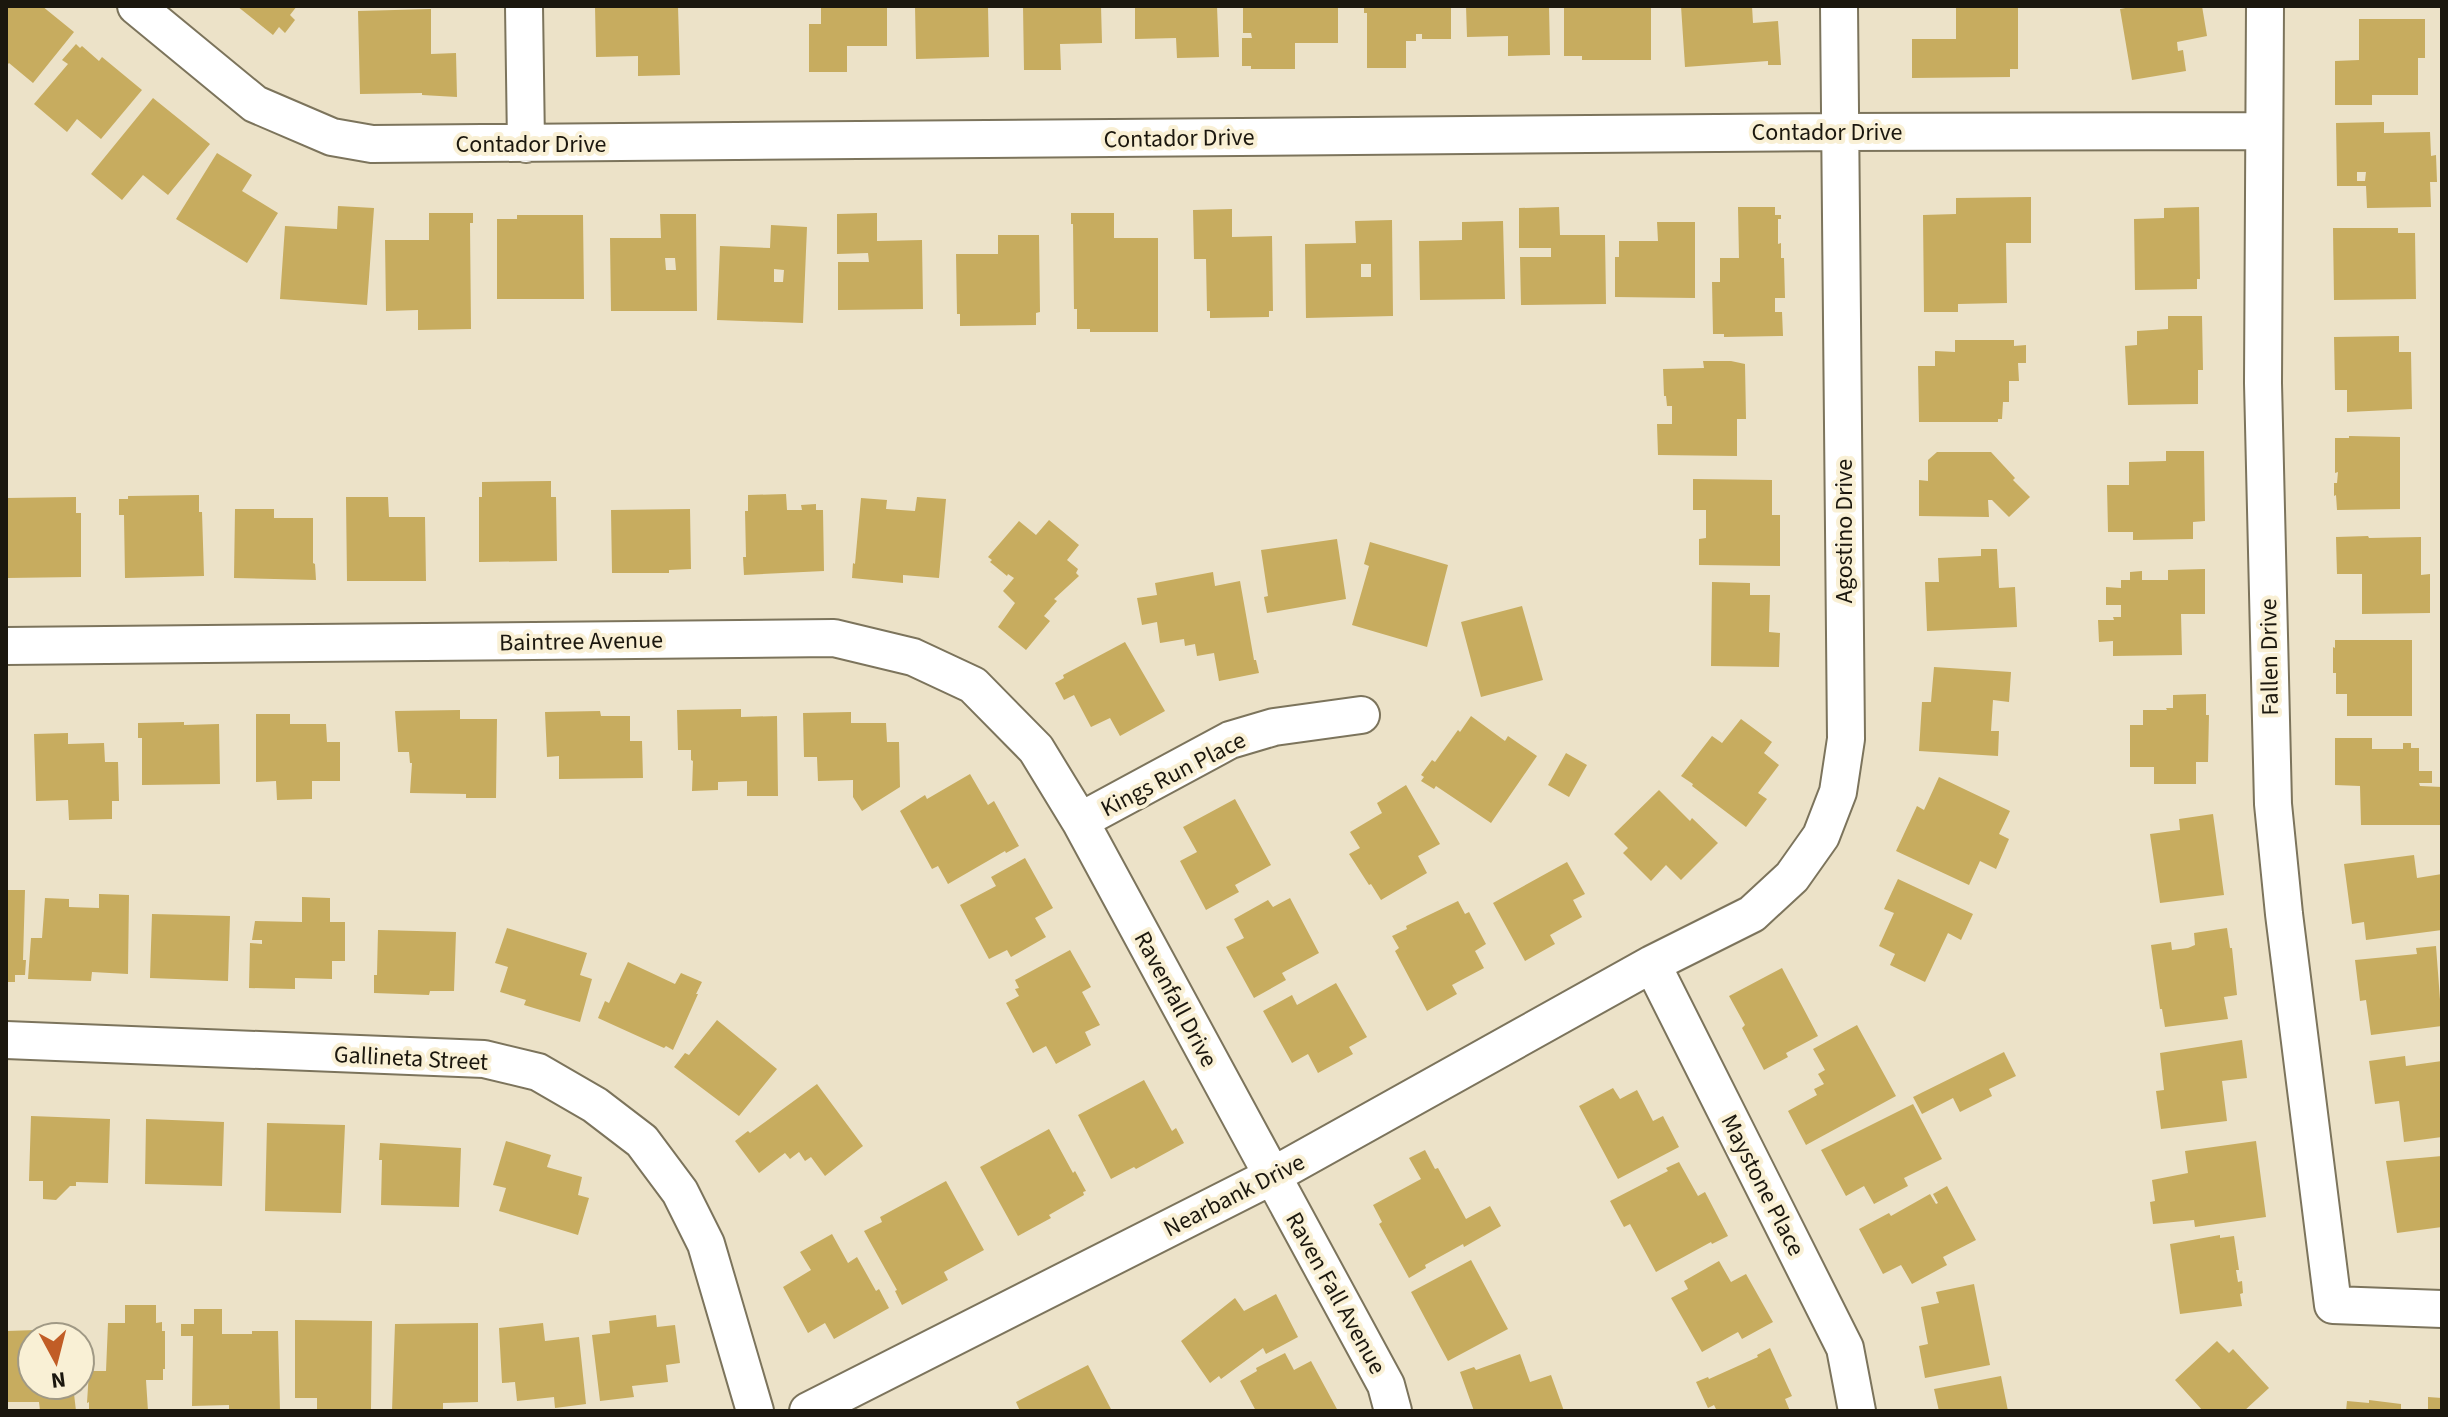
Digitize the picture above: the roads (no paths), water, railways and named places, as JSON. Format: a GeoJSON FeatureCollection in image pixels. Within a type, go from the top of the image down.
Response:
{"type":"FeatureCollection","features":[{"type":"Feature","properties":{"kind":"street","name":"Contador Drive"},"geometry":{"type":"LineString","coordinates":[[136,6],[255,104],[332,137],[372,144],[2264,131]]}},
{"type":"Feature","properties":{"kind":"street"},"geometry":{"type":"LineString","coordinates":[[524,6],[526,144]]}},
{"type":"Feature","properties":{"kind":"street","name":"Agostino Drive"},"geometry":{"type":"LineString","coordinates":[[1652,964],[1752,914],[1792,877],[1821,836],[1838,792],[1846,739],[1839,6]]}},
{"type":"Feature","properties":{"kind":"street","name":"Fallen Drive"},"geometry":{"type":"LineString","coordinates":[[2265,6],[2263,383],[2273,804],[2333,1305],[2442,1309]]}},
{"type":"Feature","properties":{"kind":"street","name":"Baintree Avenue"},"geometry":{"type":"LineString","coordinates":[[6,646],[834,638],[913,657],[973,685],[1036,749],[1080,821]]}},
{"type":"Feature","properties":{"kind":"street","name":"Kings Run Place"},"geometry":{"type":"LineString","coordinates":[[1080,821],[1230,740],[1274,727],[1361,715]]}},
{"type":"Feature","properties":{"kind":"street","name":"Ravenfall Drive"},"geometry":{"type":"LineString","coordinates":[[1080,821],[1272,1176]]}},
{"type":"Feature","properties":{"kind":"street","name":"Nearbank Drive"},"geometry":{"type":"LineString","coordinates":[[808,1411],[1272,1176],[1652,964]]}},
{"type":"Feature","properties":{"kind":"street","name":"Maystone Place"},"geometry":{"type":"LineString","coordinates":[[1652,964],[1845,1348],[1857,1411]]}},
{"type":"Feature","properties":{"kind":"street","name":"Gallineta Street"},"geometry":{"type":"LineString","coordinates":[[6,1040],[471,1058],[538,1072],[595,1105],[642,1141],[680,1192],[706,1244],[755,1411]]}},
{"type":"Feature","properties":{"kind":"street","name":"Raven Fall Avenue"},"geometry":{"type":"LineString","coordinates":[[1272,1176],[1386,1385],[1393,1411]]}}]}
